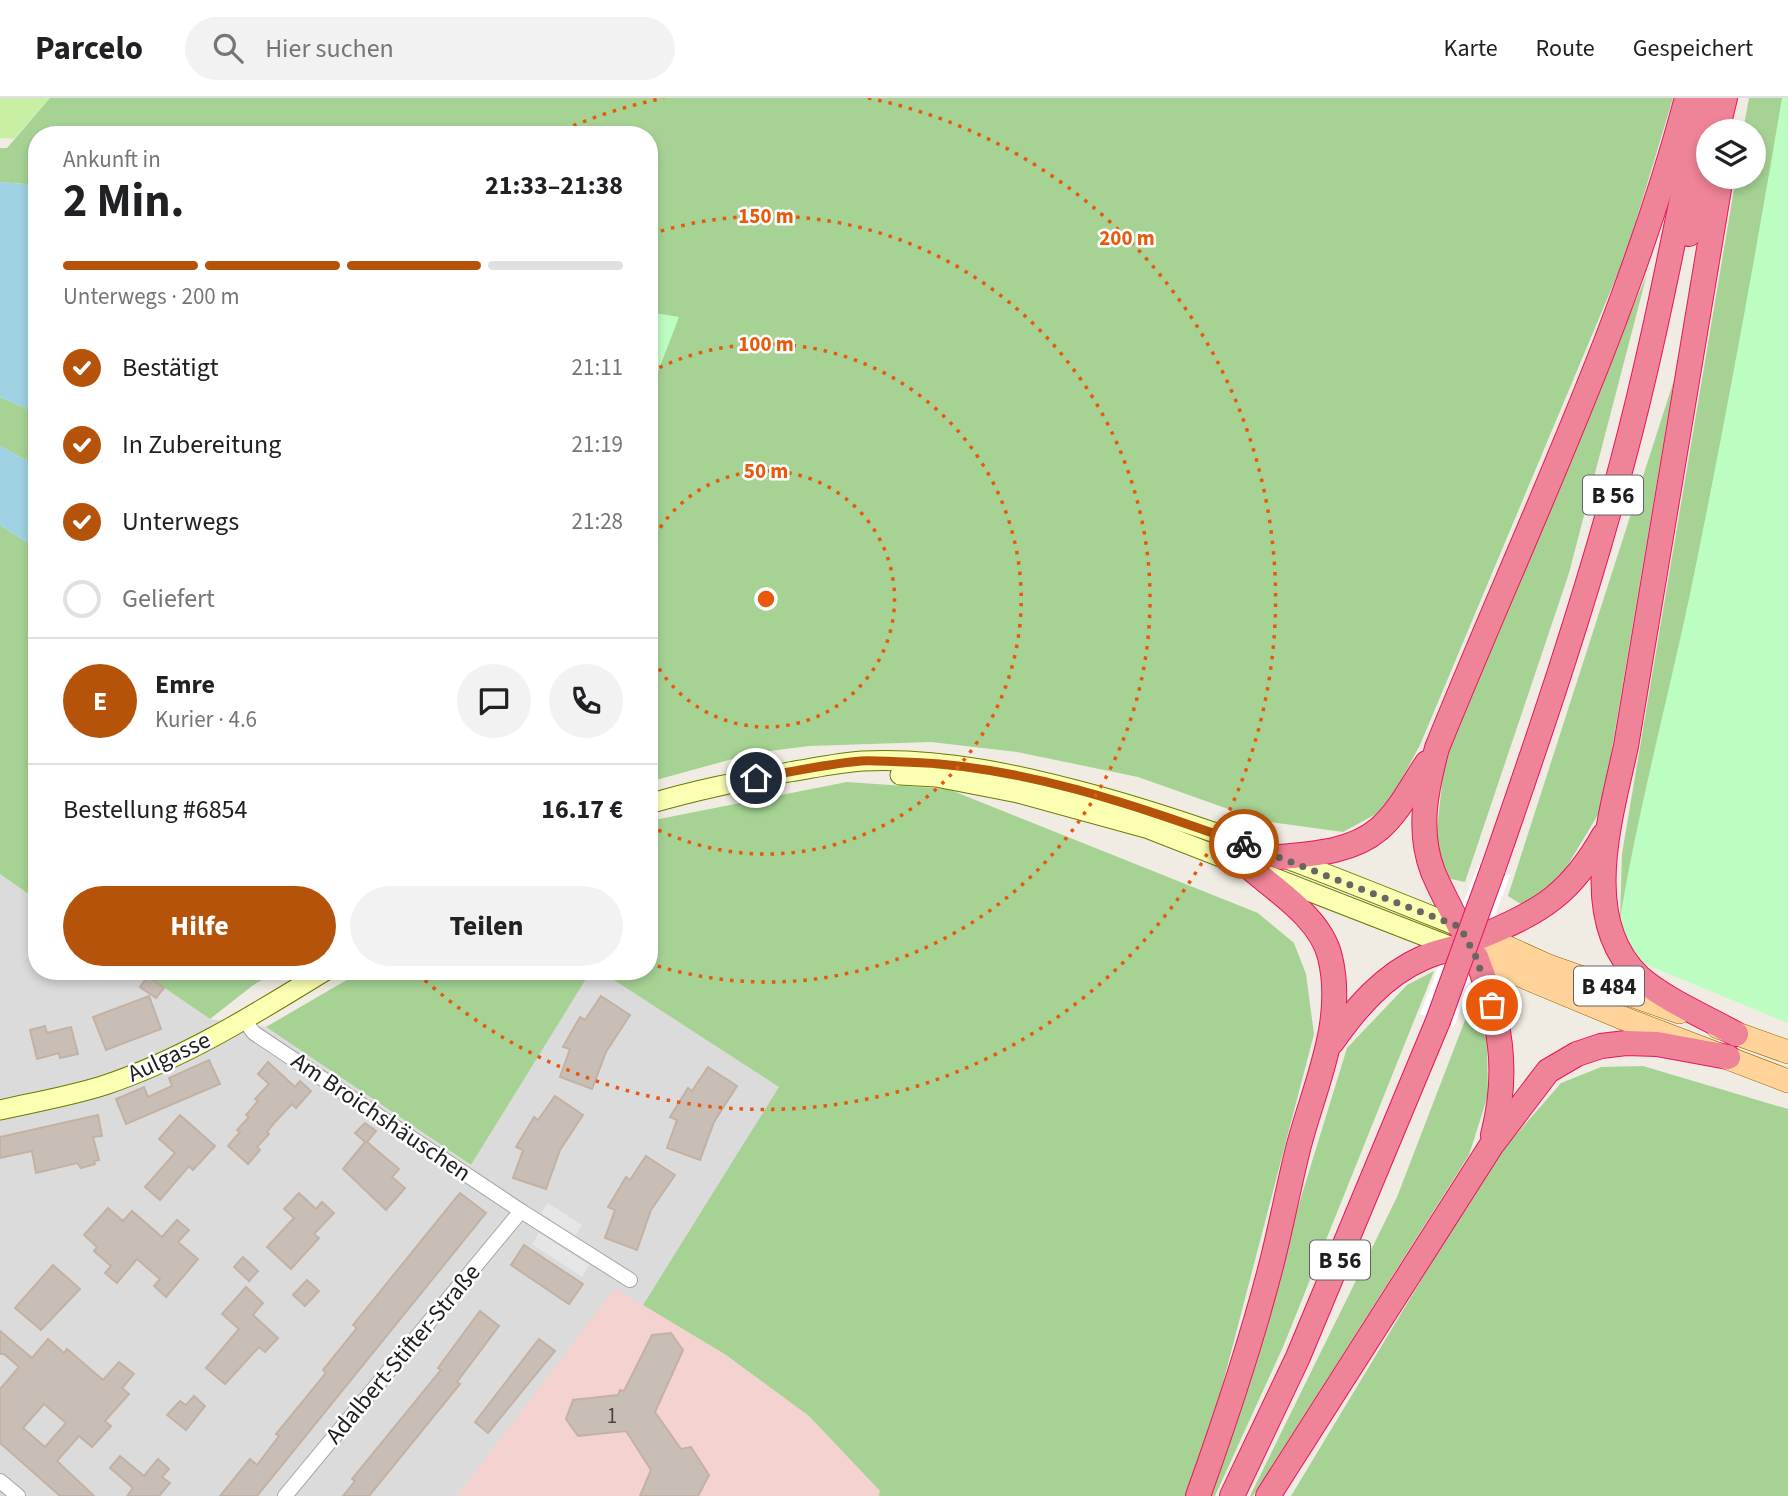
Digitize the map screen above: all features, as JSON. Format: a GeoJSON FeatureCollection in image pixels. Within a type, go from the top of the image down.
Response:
{"type":"FeatureCollection","features":[{"type":"Feature","properties":{"kind":"highway"},"geometry":{"type":"LineString","coordinates":[[1280,857],[1338,849],[1378,831],[1395,813],[1437,748],[1595,373],[1661,183],[1687,98]]}},
{"type":"Feature","properties":{"kind":"highway","name":"B 56"},"geometry":{"type":"LineString","coordinates":[[1232,1496],[1298,1357],[1438,1021],[1554,691],[1622,463],[1651,348],[1703,98]]}},
{"type":"Feature","properties":{"kind":"highway"},"geometry":{"type":"LineString","coordinates":[[1720,119],[1725,98]]}},
{"type":"Feature","properties":{"kind":"highway"},"geometry":{"type":"LineString","coordinates":[[1728,119],[1731,98]]}},
{"type":"Feature","properties":{"kind":"highway","name":"B 56"},"geometry":{"type":"LineString","coordinates":[[1651,348],[1702,189]]}},
{"type":"Feature","properties":{"kind":"highway"},"geometry":{"type":"LineString","coordinates":[[1719,189],[1626,747],[1609,825],[1604,912],[1611,935],[1625,960],[1640,977],[1732,1046]]}},
{"type":"Feature","properties":{"kind":"highway"},"geometry":{"type":"LineString","coordinates":[[1437,748],[1424,812],[1426,846],[1433,871],[1488,986],[1502,1043],[1501,1107],[1490,1146]]}},
{"type":"Feature","properties":{"kind":"highway"},"geometry":{"type":"LineString","coordinates":[[1198,1496],[1258,1312],[1313,1093],[1330,1046],[1354,1011],[1384,982],[1423,958],[1524,919],[1546,905],[1588,864],[1609,825]]}},
{"type":"Feature","properties":{"kind":"highway"},"geometry":{"type":"LineString","coordinates":[[1250,868],[1315,926],[1330,954],[1335,986],[1330,1046]]}},
{"type":"Feature","properties":{"kind":"highway"},"geometry":{"type":"LineString","coordinates":[[1268,1496],[1490,1146],[1548,1072],[1577,1055],[1601,1046],[1626,1042],[1732,1046]]}},
{"type":"Feature","properties":{"kind":"main road"},"geometry":{"type":"LineString","coordinates":[[658,801],[702,789],[825,765],[864,761],[937,763],[979,768],[1153,811],[1280,857],[1468,942]]}},
{"type":"Feature","properties":{"kind":"main road"},"geometry":{"type":"LineString","coordinates":[[794,771],[936,777],[1007,791],[1146,828],[1250,868],[1468,942]]}},
{"type":"Feature","properties":{"kind":"main road","name":"B 484"},"geometry":{"type":"LineString","coordinates":[[1468,942],[1630,993],[1732,1046],[1788,1081]]}},
{"type":"Feature","properties":{"kind":"main road","name":"Aulgasse"},"geometry":{"type":"LineString","coordinates":[[0,1110],[64,1097],[140,1072],[244,1020],[310,980]]}},
{"type":"Feature","properties":{"kind":"main road","name":"B 484"},"geometry":{"type":"LineString","coordinates":[[1732,1046],[1788,1052]]}},
{"type":"Feature","properties":{"kind":"street","name":"Am Broichshäuschen"},"geometry":{"type":"LineString","coordinates":[[244,1020],[254,1032],[630,1280]]}},
{"type":"Feature","properties":{"kind":"street","name":"Adalbert-Stifter-Straße"},"geometry":{"type":"LineString","coordinates":[[285,1496],[522,1211]]}},
{"type":"Feature","properties":{"kind":"street"},"geometry":{"type":"LineString","coordinates":[[0,1481],[18,1496]]}},
{"type":"Feature","properties":{"kind":"shaded area"},"geometry":{"type":"Polygon","coordinates":[[[0,874],[28,894],[28,980],[153,980],[210,1019],[266,1027],[471,1165],[585,980],[614,980],[780,1087],[643,1305],[615,1289],[457,1496],[0,1496],[0,874]]]}},
{"type":"Feature","properties":{"kind":"shaded area"},"geometry":{"type":"Polygon","coordinates":[[[548,1203],[582,1225],[575,1236],[541,1213],[548,1203]]]}},
{"type":"Feature","properties":{"kind":"shaded area"},"geometry":{"type":"Polygon","coordinates":[[[539,1233],[589,1265],[582,1277],[532,1244],[539,1233]]]}},
{"type":"Feature","properties":{"kind":"shaded area"},"geometry":{"type":"Polygon","coordinates":[[[615,1288],[726,1355],[809,1416],[882,1496],[457,1496],[615,1288]]]}},
{"type":"Feature","properties":{"kind":"green space"},"geometry":{"type":"Polygon","coordinates":[[[0,98],[50,98],[14,139],[0,138],[0,98]]]}},
{"type":"Feature","properties":{"kind":"green space"},"geometry":{"type":"Polygon","coordinates":[[[50,98],[1673,98],[1626,254],[1420,745],[1396,790],[1378,813],[1343,832],[1262,821],[1138,777],[1017,752],[931,742],[809,746],[754,753],[658,780],[658,371],[678,318],[658,314],[658,126],[28,126],[28,184],[0,182],[0,148],[7,148],[50,98]]]}},
{"type":"Feature","properties":{"kind":"green space"},"geometry":{"type":"Polygon","coordinates":[[[1749,98],[1788,98],[1788,1013],[1620,919],[1622,854],[1734,189],[1766,189],[1766,119],[1745,119],[1749,98]]]}},
{"type":"Feature","properties":{"kind":"green space"},"geometry":{"type":"Polygon","coordinates":[[[1782,98],[1788,98],[1788,1023],[1637,961],[1618,931],[1633,847],[1715,470],[1782,98]]]}},
{"type":"Feature","properties":{"kind":"green space"},"geometry":{"type":"Polygon","coordinates":[[[1647,274],[1569,573],[1465,882],[1446,878],[1436,839],[1445,755],[1647,274]]]}},
{"type":"Feature","properties":{"kind":"green space"},"geometry":{"type":"Polygon","coordinates":[[[658,314],[679,317],[658,371],[658,314]]]}},
{"type":"Feature","properties":{"kind":"green space"},"geometry":{"type":"Polygon","coordinates":[[[1674,380],[1602,808],[1563,873],[1527,908],[1508,896],[1674,380]]]}},
{"type":"Feature","properties":{"kind":"green space"},"geometry":{"type":"Polygon","coordinates":[[[0,397],[28,409],[28,461],[0,446],[0,397]]]}},
{"type":"Feature","properties":{"kind":"green space"},"geometry":{"type":"Polygon","coordinates":[[[0,525],[28,543],[28,894],[0,874],[0,525]]]}},
{"type":"Feature","properties":{"kind":"green space"},"geometry":{"type":"Polygon","coordinates":[[[847,782],[948,789],[1258,913],[1294,943],[1306,974],[1314,1034],[1205,1452],[1186,1496],[879,1496],[880,1491],[809,1416],[726,1355],[643,1305],[779,1087],[614,980],[658,980],[658,819],[847,782]]]}},
{"type":"Feature","properties":{"kind":"green space"},"geometry":{"type":"Polygon","coordinates":[[[1434,971],[1283,1347],[1215,1496],[1209,1496],[1347,1048],[1407,985],[1434,971]]]}},
{"type":"Feature","properties":{"kind":"green space"},"geometry":{"type":"Polygon","coordinates":[[[153,980],[262,980],[210,1019],[153,980]]]}},
{"type":"Feature","properties":{"kind":"green space"},"geometry":{"type":"Polygon","coordinates":[[[347,980],[585,980],[471,1165],[266,1027],[347,980]]]}},
{"type":"Feature","properties":{"kind":"green space"},"geometry":{"type":"Polygon","coordinates":[[[1472,1002],[1487,1042],[1488,1095],[1469,1155],[1253,1496],[1250,1496],[1397,1197],[1472,1002]]]}},
{"type":"Feature","properties":{"kind":"green space"},"geometry":{"type":"Polygon","coordinates":[[[1643,1066],[1788,1109],[1788,1496],[1291,1496],[1493,1161],[1561,1083],[1601,1067],[1643,1066]]]}},
{"type":"Feature","properties":{"kind":"water"},"geometry":{"type":"Polygon","coordinates":[[[0,182],[28,184],[28,409],[0,397],[0,182]]]}},
{"type":"Feature","properties":{"kind":"water"},"geometry":{"type":"Polygon","coordinates":[[[0,446],[28,461],[28,543],[0,525],[0,446]]]}},
{"type":"Feature","properties":{"kind":"pier"},"geometry":{"type":"Polygon","coordinates":[[[1478,865],[1510,875],[1454,1027],[1420,1014],[1478,865]]]}},
{"type":"Feature","properties":{"kind":"building"},"geometry":{"type":"Polygon","coordinates":[[[145,980],[153,980],[164,988],[156,998],[140,987],[145,980]]]}},
{"type":"Feature","properties":{"kind":"building"},"geometry":{"type":"Polygon","coordinates":[[[149,996],[161,1029],[106,1050],[93,1017],[149,996]]]}},
{"type":"Feature","properties":{"kind":"building"},"geometry":{"type":"Polygon","coordinates":[[[601,996],[630,1015],[606,1052],[592,1089],[560,1077],[570,1049],[563,1047],[580,1017],[585,1020],[601,996]]]}},
{"type":"Feature","properties":{"kind":"building"},"geometry":{"type":"Polygon","coordinates":[[[45,1026],[47,1033],[71,1027],[78,1054],[60,1058],[59,1053],[37,1059],[30,1030],[45,1026]]]}},
{"type":"Feature","properties":{"kind":"building"},"geometry":{"type":"Polygon","coordinates":[[[209,1060],[220,1084],[126,1124],[116,1099],[144,1087],[148,1097],[172,1086],[169,1078],[209,1060]]]}},
{"type":"Feature","properties":{"kind":"building"},"geometry":{"type":"Polygon","coordinates":[[[268,1062],[295,1087],[300,1081],[311,1091],[296,1108],[292,1104],[275,1122],[267,1132],[269,1134],[257,1147],[260,1150],[248,1164],[228,1146],[249,1117],[246,1115],[258,1101],[255,1099],[269,1084],[258,1074],[268,1062]]]}},
{"type":"Feature","properties":{"kind":"building"},"geometry":{"type":"Polygon","coordinates":[[[708,1067],[737,1086],[714,1122],[700,1160],[667,1148],[677,1120],[670,1117],[688,1088],[692,1091],[708,1067]]]}},
{"type":"Feature","properties":{"kind":"building"},"geometry":{"type":"Polygon","coordinates":[[[555,1096],[583,1115],[560,1150],[546,1189],[513,1178],[523,1150],[516,1147],[534,1117],[538,1120],[555,1096]]]}},
{"type":"Feature","properties":{"kind":"building"},"geometry":{"type":"Polygon","coordinates":[[[98,1115],[102,1136],[93,1137],[99,1160],[94,1161],[95,1164],[81,1168],[77,1163],[36,1173],[32,1151],[0,1158],[0,1137],[98,1115]]]}},
{"type":"Feature","properties":{"kind":"building"},"geometry":{"type":"Polygon","coordinates":[[[180,1115],[215,1146],[193,1170],[189,1166],[160,1200],[145,1187],[175,1153],[159,1139],[180,1115]]]}},
{"type":"Feature","properties":{"kind":"building"},"geometry":{"type":"Polygon","coordinates":[[[365,1123],[376,1131],[367,1142],[399,1169],[392,1177],[405,1188],[386,1210],[343,1169],[365,1142],[355,1133],[365,1123]]]}},
{"type":"Feature","properties":{"kind":"building"},"geometry":{"type":"Polygon","coordinates":[[[646,1156],[675,1175],[651,1210],[637,1250],[605,1238],[615,1210],[608,1207],[626,1177],[630,1180],[646,1156]]]}},
{"type":"Feature","properties":{"kind":"building"},"geometry":{"type":"Polygon","coordinates":[[[299,1193],[316,1209],[322,1202],[334,1213],[314,1234],[319,1238],[291,1269],[267,1247],[294,1218],[284,1209],[299,1193]]]}},
{"type":"Feature","properties":{"kind":"building"},"geometry":{"type":"Polygon","coordinates":[[[460,1193],[486,1213],[257,1496],[220,1496],[250,1459],[257,1465],[279,1436],[276,1434],[326,1373],[323,1370],[357,1328],[353,1325],[460,1193]]]}},
{"type":"Feature","properties":{"kind":"building"},"geometry":{"type":"Polygon","coordinates":[[[108,1208],[123,1221],[132,1211],[162,1237],[177,1220],[189,1230],[178,1242],[198,1259],[166,1297],[154,1286],[160,1279],[137,1259],[117,1283],[105,1273],[111,1266],[94,1251],[97,1247],[84,1235],[108,1208]]]}},
{"type":"Feature","properties":{"kind":"building"},"geometry":{"type":"Polygon","coordinates":[[[524,1245],[583,1284],[569,1304],[511,1265],[524,1245]]]}},
{"type":"Feature","properties":{"kind":"building"},"geometry":{"type":"Polygon","coordinates":[[[243,1257],[258,1271],[249,1281],[234,1267],[243,1257]]]}},
{"type":"Feature","properties":{"kind":"building"},"geometry":{"type":"Polygon","coordinates":[[[53,1265],[80,1289],[41,1330],[15,1308],[53,1265]]]}},
{"type":"Feature","properties":{"kind":"building"},"geometry":{"type":"Polygon","coordinates":[[[307,1280],[319,1291],[305,1306],[293,1295],[307,1280]]]}},
{"type":"Feature","properties":{"kind":"building"},"geometry":{"type":"Polygon","coordinates":[[[246,1287],[263,1303],[253,1315],[278,1338],[265,1352],[259,1347],[225,1384],[206,1368],[239,1329],[222,1314],[246,1287]]]}},
{"type":"Feature","properties":{"kind":"building"},"geometry":{"type":"Polygon","coordinates":[[[480,1311],[499,1326],[457,1382],[460,1384],[369,1496],[343,1496],[355,1481],[352,1479],[441,1370],[438,1368],[480,1311]]]}},
{"type":"Feature","properties":{"kind":"building"},"geometry":{"type":"Polygon","coordinates":[[[0,1331],[32,1358],[48,1339],[64,1353],[67,1349],[103,1380],[119,1362],[134,1374],[122,1388],[129,1394],[105,1421],[111,1426],[92,1447],[79,1436],[57,1461],[94,1496],[60,1496],[0,1443],[0,1389],[19,1367],[4,1354],[0,1354],[0,1331]],[[44,1404],[23,1428],[45,1447],[66,1423],[44,1404]]]}},
{"type":"Feature","properties":{"kind":"building"},"geometry":{"type":"Polygon","coordinates":[[[671,1333],[683,1350],[655,1412],[681,1449],[691,1447],[709,1475],[698,1496],[640,1496],[651,1470],[626,1431],[578,1436],[566,1419],[573,1400],[618,1395],[620,1390],[624,1391],[652,1335],[671,1333]]]}},
{"type":"Feature","properties":{"kind":"building"},"geometry":{"type":"Polygon","coordinates":[[[539,1339],[555,1351],[488,1433],[475,1422],[539,1339]]]}},
{"type":"Feature","properties":{"kind":"building"},"geometry":{"type":"Polygon","coordinates":[[[194,1396],[205,1406],[186,1430],[167,1415],[180,1401],[186,1405],[194,1396]]]}},
{"type":"Feature","properties":{"kind":"building"},"geometry":{"type":"Polygon","coordinates":[[[120,1456],[144,1476],[158,1459],[169,1469],[162,1477],[170,1483],[159,1496],[127,1496],[133,1488],[110,1468],[120,1456]]]}},
{"type":"Feature","properties":{"kind":"way so far"},"geometry":{"type":"LineString","coordinates":[[1244,844],[1460,927],[1488,986],[1492,1005]]}},
{"type":"Feature","properties":{"kind":"route"},"geometry":{"type":"LineString","coordinates":[[756,778],[825,765],[864,761],[937,763],[979,768],[1025,777],[1153,811],[1244,844]]}}]}
